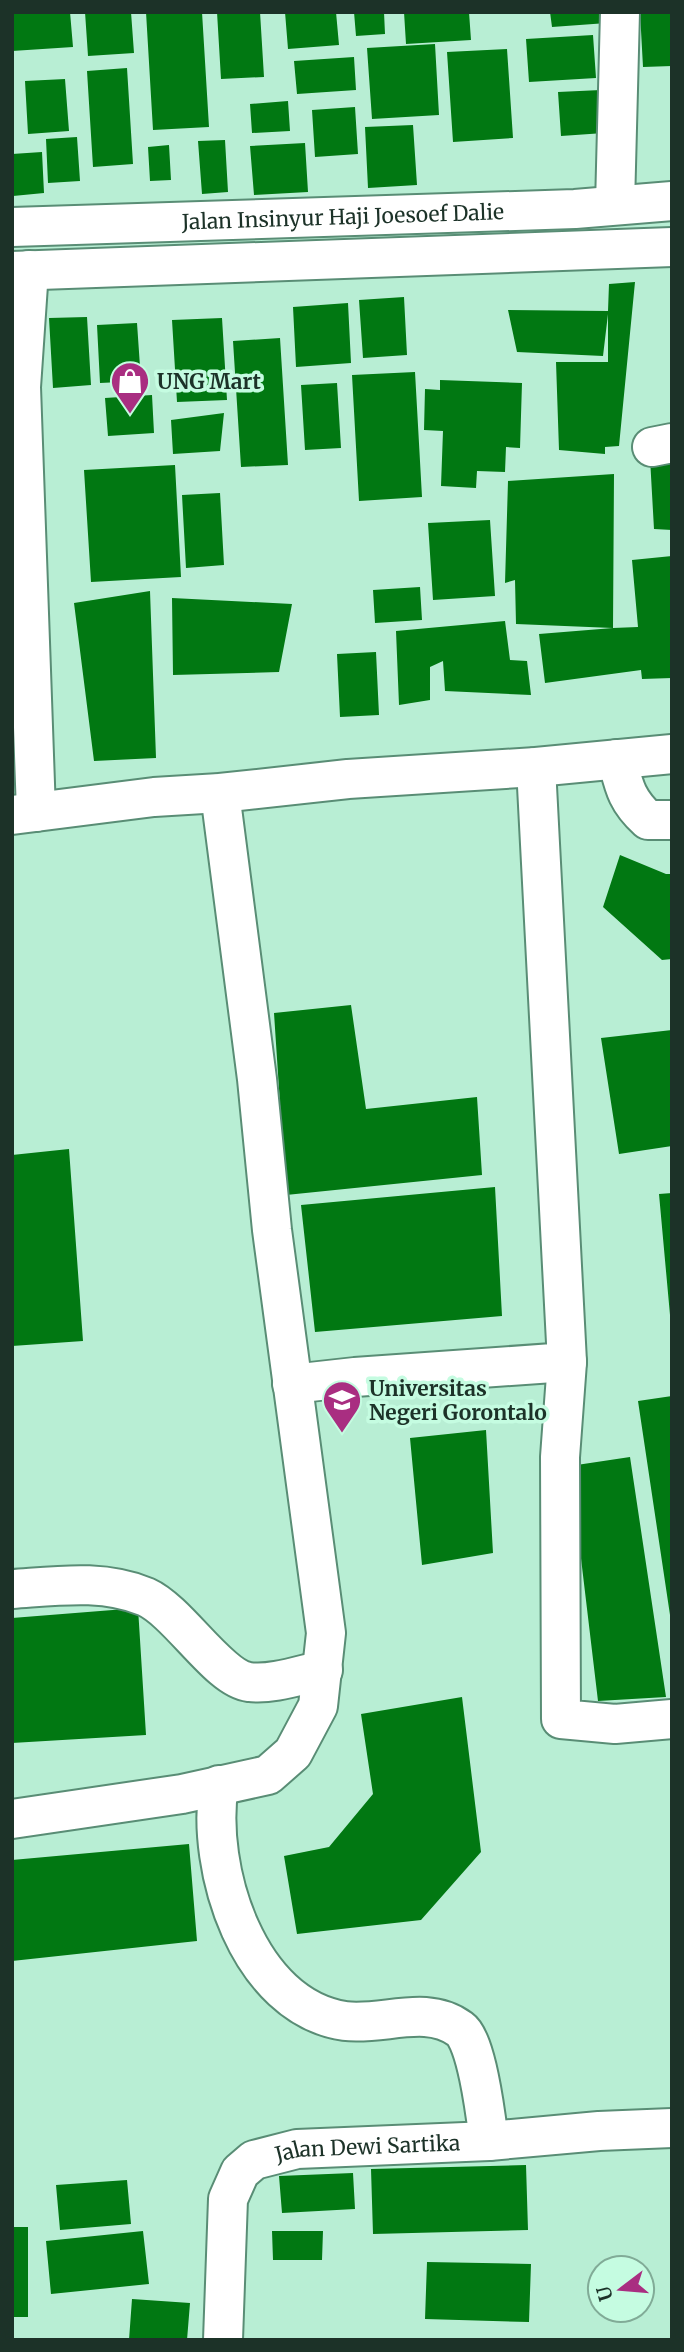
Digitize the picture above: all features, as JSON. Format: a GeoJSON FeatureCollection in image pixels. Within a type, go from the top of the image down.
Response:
{"type":"FeatureCollection","features":[{"type":"Feature","properties":{"kind":"street"},"geometry":{"type":"LineString","coordinates":[[615,205],[620,12]]}},
{"type":"Feature","properties":{"kind":"street","name":"Jalan Insinyur Haji Joesoef Dalie"},"geometry":{"type":"LineString","coordinates":[[12,227],[575,209],[672,201]]}},
{"type":"Feature","properties":{"kind":"street"},"geometry":{"type":"LineString","coordinates":[[575,209],[578,251]]}},
{"type":"Feature","properties":{"kind":"street","name":"Jalan Insinyur Haji Joesoef Dalie"},"geometry":{"type":"LineString","coordinates":[[20,270],[672,247]]}},
{"type":"Feature","properties":{"kind":"street"},"geometry":{"type":"LineString","coordinates":[[20,270],[17,387],[24,814],[154,797],[220,793],[348,779],[672,754]]}},
{"type":"Feature","properties":{"kind":"street"},"geometry":{"type":"LineString","coordinates":[[617,758],[625,792],[634,807],[648,820],[672,820]]}},
{"type":"Feature","properties":{"kind":"street"},"geometry":{"type":"LineString","coordinates":[[536,766],[567,1362],[560,1457],[561,1719],[615,1724],[672,1719]]}},
{"type":"Feature","properties":{"kind":"street"},"geometry":{"type":"LineString","coordinates":[[12,1819],[182,1794],[268,1775],[293,1753],[318,1706],[326,1633],[272,1230],[257,1079],[220,793]]}},
{"type":"Feature","properties":{"kind":"street"},"geometry":{"type":"LineString","coordinates":[[292,1384],[567,1362]]}},
{"type":"Feature","properties":{"kind":"street"},"geometry":{"type":"LineString","coordinates":[[12,1589],[84,1584],[115,1587],[148,1598],[179,1620],[202,1649],[235,1677],[245,1682],[272,1681],[323,1671]]}},
{"type":"Feature","properties":{"kind":"street"},"geometry":{"type":"LineString","coordinates":[[219,1785],[215,1826],[223,1881],[242,1936],[282,1992],[317,2013],[346,2021],[412,2016],[442,2019],[462,2030],[474,2056],[489,2140]]}},
{"type":"Feature","properties":{"kind":"street","name":"Jalan Dewi Sartika"},"geometry":{"type":"LineString","coordinates":[[223,2340],[228,2199],[240,2172],[254,2160],[297,2149],[672,2128]]}},
{"type":"Feature","properties":{"kind":"building"},"geometry":{"type":"Polygon","coordinates":[[[12,12],[70,12],[73,47],[12,51],[12,12]]]}},
{"type":"Feature","properties":{"kind":"building"},"geometry":{"type":"Polygon","coordinates":[[[85,12],[131,12],[134,53],[88,56],[85,12]]]}},
{"type":"Feature","properties":{"kind":"building"},"geometry":{"type":"Polygon","coordinates":[[[146,12],[202,12],[209,127],[153,130],[146,12]]]}},
{"type":"Feature","properties":{"kind":"building"},"geometry":{"type":"Polygon","coordinates":[[[217,12],[260,12],[264,77],[221,79],[217,12]]]}},
{"type":"Feature","properties":{"kind":"building"},"geometry":{"type":"Polygon","coordinates":[[[285,12],[336,12],[339,45],[288,49],[285,12]]]}},
{"type":"Feature","properties":{"kind":"building"},"geometry":{"type":"Polygon","coordinates":[[[354,12],[384,12],[385,34],[356,36],[354,12]]]}},
{"type":"Feature","properties":{"kind":"building"},"geometry":{"type":"Polygon","coordinates":[[[404,12],[469,12],[471,40],[406,44],[404,12]]]}},
{"type":"Feature","properties":{"kind":"building"},"geometry":{"type":"Polygon","coordinates":[[[550,12],[606,12],[607,23],[552,27],[550,12]]]}},
{"type":"Feature","properties":{"kind":"building"},"geometry":{"type":"Polygon","coordinates":[[[640,12],[672,12],[672,66],[643,67],[640,12]]]}},
{"type":"Feature","properties":{"kind":"building"},"geometry":{"type":"Polygon","coordinates":[[[593,35],[596,78],[529,82],[526,39],[593,35]]]}},
{"type":"Feature","properties":{"kind":"building"},"geometry":{"type":"Polygon","coordinates":[[[435,44],[439,115],[372,119],[367,48],[435,44]]]}},
{"type":"Feature","properties":{"kind":"building"},"geometry":{"type":"Polygon","coordinates":[[[507,49],[513,138],[453,142],[447,52],[507,49]]]}},
{"type":"Feature","properties":{"kind":"building"},"geometry":{"type":"Polygon","coordinates":[[[354,57],[356,90],[297,94],[294,61],[354,57]]]}},
{"type":"Feature","properties":{"kind":"building"},"geometry":{"type":"Polygon","coordinates":[[[127,68],[133,164],[93,167],[87,71],[127,68]]]}},
{"type":"Feature","properties":{"kind":"building"},"geometry":{"type":"Polygon","coordinates":[[[65,79],[69,131],[28,134],[25,81],[65,79]]]}},
{"type":"Feature","properties":{"kind":"building"},"geometry":{"type":"Polygon","coordinates":[[[601,90],[604,133],[561,136],[558,92],[601,90]]]}},
{"type":"Feature","properties":{"kind":"building"},"geometry":{"type":"Polygon","coordinates":[[[288,101],[290,131],[252,133],[250,104],[288,101]]]}},
{"type":"Feature","properties":{"kind":"building"},"geometry":{"type":"Polygon","coordinates":[[[355,107],[358,154],[315,157],[312,110],[355,107]]]}},
{"type":"Feature","properties":{"kind":"building"},"geometry":{"type":"Polygon","coordinates":[[[413,125],[417,185],[368,188],[365,127],[413,125]]]}},
{"type":"Feature","properties":{"kind":"building"},"geometry":{"type":"Polygon","coordinates":[[[77,137],[80,181],[48,183],[46,139],[77,137]]]}},
{"type":"Feature","properties":{"kind":"building"},"geometry":{"type":"Polygon","coordinates":[[[225,140],[228,192],[202,194],[198,141],[225,140]]]}},
{"type":"Feature","properties":{"kind":"building"},"geometry":{"type":"Polygon","coordinates":[[[305,143],[308,192],[254,195],[250,146],[305,143]]]}},
{"type":"Feature","properties":{"kind":"building"},"geometry":{"type":"Polygon","coordinates":[[[169,145],[171,180],[150,181],[148,147],[169,145]]]}},
{"type":"Feature","properties":{"kind":"building"},"geometry":{"type":"Polygon","coordinates":[[[42,152],[44,193],[13,196],[12,154],[42,152]]]}},
{"type":"Feature","properties":{"kind":"building"},"geometry":{"type":"Polygon","coordinates":[[[635,282],[619,446],[605,447],[605,454],[559,450],[556,362],[608,362],[608,314],[603,356],[517,352],[508,310],[608,311],[609,284],[635,282]]]}},
{"type":"Feature","properties":{"kind":"building"},"geometry":{"type":"Polygon","coordinates":[[[404,297],[407,355],[363,358],[359,300],[404,297]]]}},
{"type":"Feature","properties":{"kind":"building"},"geometry":{"type":"Polygon","coordinates":[[[348,303],[351,363],[296,367],[293,307],[348,303]]]}},
{"type":"Feature","properties":{"kind":"building"},"geometry":{"type":"Polygon","coordinates":[[[87,317],[91,385],[53,388],[49,318],[87,317]]]}},
{"type":"Feature","properties":{"kind":"building"},"geometry":{"type":"Polygon","coordinates":[[[222,318],[227,400],[177,402],[172,320],[222,318]]]}},
{"type":"Feature","properties":{"kind":"building"},"geometry":{"type":"Polygon","coordinates":[[[137,323],[141,381],[100,383],[97,325],[137,323]]]}},
{"type":"Feature","properties":{"kind":"building"},"geometry":{"type":"Polygon","coordinates":[[[280,338],[288,465],[241,467],[233,341],[280,338]]]}},
{"type":"Feature","properties":{"kind":"building"},"geometry":{"type":"Polygon","coordinates":[[[415,372],[422,497],[359,501],[352,375],[415,372]]]}},
{"type":"Feature","properties":{"kind":"building"},"geometry":{"type":"Polygon","coordinates":[[[440,380],[522,383],[520,448],[506,447],[505,472],[477,471],[476,488],[441,486],[443,431],[424,430],[425,389],[440,390],[440,380]]]}},
{"type":"Feature","properties":{"kind":"building"},"geometry":{"type":"Polygon","coordinates":[[[337,383],[341,448],[305,450],[301,385],[337,383]]]}},
{"type":"Feature","properties":{"kind":"building","name":"UNG Mart"},"geometry":{"type":"Polygon","coordinates":[[[152,395],[154,433],[108,436],[105,398],[152,395]]]}},
{"type":"Feature","properties":{"kind":"building"},"geometry":{"type":"Polygon","coordinates":[[[224,413],[220,451],[173,454],[171,420],[224,413]]]}},
{"type":"Feature","properties":{"kind":"building"},"geometry":{"type":"Polygon","coordinates":[[[650,458],[672,459],[672,530],[654,529],[650,458]]]}},
{"type":"Feature","properties":{"kind":"building"},"geometry":{"type":"Polygon","coordinates":[[[175,465],[181,577],[91,582],[84,470],[175,465]]]}},
{"type":"Feature","properties":{"kind":"building"},"geometry":{"type":"Polygon","coordinates":[[[614,474],[613,628],[516,624],[515,580],[505,583],[508,481],[614,474]]]}},
{"type":"Feature","properties":{"kind":"building"},"geometry":{"type":"Polygon","coordinates":[[[220,493],[224,565],[186,568],[182,495],[220,493]]]}},
{"type":"Feature","properties":{"kind":"building"},"geometry":{"type":"Polygon","coordinates":[[[490,520],[495,596],[433,600],[428,523],[490,520]]]}},
{"type":"Feature","properties":{"kind":"building"},"geometry":{"type":"Polygon","coordinates":[[[672,556],[672,678],[642,679],[641,670],[545,683],[539,634],[638,627],[632,560],[672,556]]]}},
{"type":"Feature","properties":{"kind":"building"},"geometry":{"type":"Polygon","coordinates":[[[420,587],[422,620],[375,623],[373,590],[420,587]]]}},
{"type":"Feature","properties":{"kind":"building"},"geometry":{"type":"Polygon","coordinates":[[[150,591],[156,758],[94,761],[74,603],[150,591]]]}},
{"type":"Feature","properties":{"kind":"building"},"geometry":{"type":"Polygon","coordinates":[[[172,598],[292,604],[279,672],[173,675],[172,598]]]}},
{"type":"Feature","properties":{"kind":"building"},"geometry":{"type":"Polygon","coordinates":[[[505,621],[510,660],[527,661],[531,695],[445,691],[443,661],[430,667],[430,700],[399,705],[396,631],[505,621]]]}},
{"type":"Feature","properties":{"kind":"building"},"geometry":{"type":"Polygon","coordinates":[[[376,652],[379,715],[340,717],[337,654],[376,652]]]}},
{"type":"Feature","properties":{"kind":"building"},"geometry":{"type":"Polygon","coordinates":[[[620,855],[672,874],[672,959],[662,960],[603,907],[620,855]]]}},
{"type":"Feature","properties":{"kind":"building"},"geometry":{"type":"Polygon","coordinates":[[[351,1005],[366,1109],[477,1097],[482,1175],[286,1195],[274,1013],[351,1005]]]}},
{"type":"Feature","properties":{"kind":"building"},"geometry":{"type":"Polygon","coordinates":[[[672,1030],[672,1146],[619,1154],[601,1038],[672,1030]]]}},
{"type":"Feature","properties":{"kind":"building"},"geometry":{"type":"Polygon","coordinates":[[[69,1149],[83,1341],[12,1346],[12,1155],[69,1149]]]}},
{"type":"Feature","properties":{"kind":"building"},"geometry":{"type":"Polygon","coordinates":[[[495,1187],[502,1316],[315,1332],[301,1205],[495,1187]]]}},
{"type":"Feature","properties":{"kind":"building"},"geometry":{"type":"Polygon","coordinates":[[[672,1193],[672,1315],[670,1315],[659,1194],[672,1193]]]}},
{"type":"Feature","properties":{"kind":"building"},"geometry":{"type":"Polygon","coordinates":[[[672,1396],[672,1615],[670,1615],[638,1401],[672,1396]]]}},
{"type":"Feature","properties":{"kind":"building"},"geometry":{"type":"Polygon","coordinates":[[[486,1430],[493,1553],[422,1565],[410,1438],[486,1430]]]}},
{"type":"Feature","properties":{"kind":"building"},"geometry":{"type":"Polygon","coordinates":[[[630,1457],[666,1697],[598,1701],[570,1466],[630,1457]]]}},
{"type":"Feature","properties":{"kind":"building"},"geometry":{"type":"Polygon","coordinates":[[[138,1608],[146,1735],[12,1743],[12,1618],[138,1608]]]}},
{"type":"Feature","properties":{"kind":"building"},"geometry":{"type":"Polygon","coordinates":[[[462,1697],[481,1852],[421,1920],[297,1934],[284,1856],[329,1847],[373,1794],[361,1714],[462,1697]]]}},
{"type":"Feature","properties":{"kind":"building"},"geometry":{"type":"Polygon","coordinates":[[[189,1844],[197,1941],[12,1961],[12,1860],[189,1844]]]}},
{"type":"Feature","properties":{"kind":"building"},"geometry":{"type":"Polygon","coordinates":[[[526,2165],[528,2230],[373,2234],[371,2169],[526,2165]]]}},
{"type":"Feature","properties":{"kind":"building"},"geometry":{"type":"Polygon","coordinates":[[[353,2173],[355,2209],[282,2213],[279,2176],[353,2173]]]}},
{"type":"Feature","properties":{"kind":"building"},"geometry":{"type":"Polygon","coordinates":[[[127,2180],[131,2224],[60,2230],[56,2185],[127,2180]]]}},
{"type":"Feature","properties":{"kind":"building"},"geometry":{"type":"Polygon","coordinates":[[[12,2227],[28,2227],[28,2317],[12,2317],[12,2227]]]}},
{"type":"Feature","properties":{"kind":"building"},"geometry":{"type":"Polygon","coordinates":[[[143,2231],[149,2284],[51,2294],[46,2241],[143,2231]]]}},
{"type":"Feature","properties":{"kind":"building"},"geometry":{"type":"Polygon","coordinates":[[[272,2231],[323,2231],[322,2260],[273,2260],[272,2231]]]}},
{"type":"Feature","properties":{"kind":"building"},"geometry":{"type":"Polygon","coordinates":[[[427,2262],[531,2264],[529,2322],[425,2319],[427,2262]]]}},
{"type":"Feature","properties":{"kind":"building"},"geometry":{"type":"Polygon","coordinates":[[[132,2299],[190,2303],[187,2340],[129,2340],[132,2299]]]}},
{"type":"Feature","properties":{"kind":"place","name":"UNG Mart"},"geometry":{"type":"Point","coordinates":[130,415]}},
{"type":"Feature","properties":{"kind":"place","name":"Universitas Negeri Gorontalo"},"geometry":{"type":"Point","coordinates":[342,1434]}}]}
